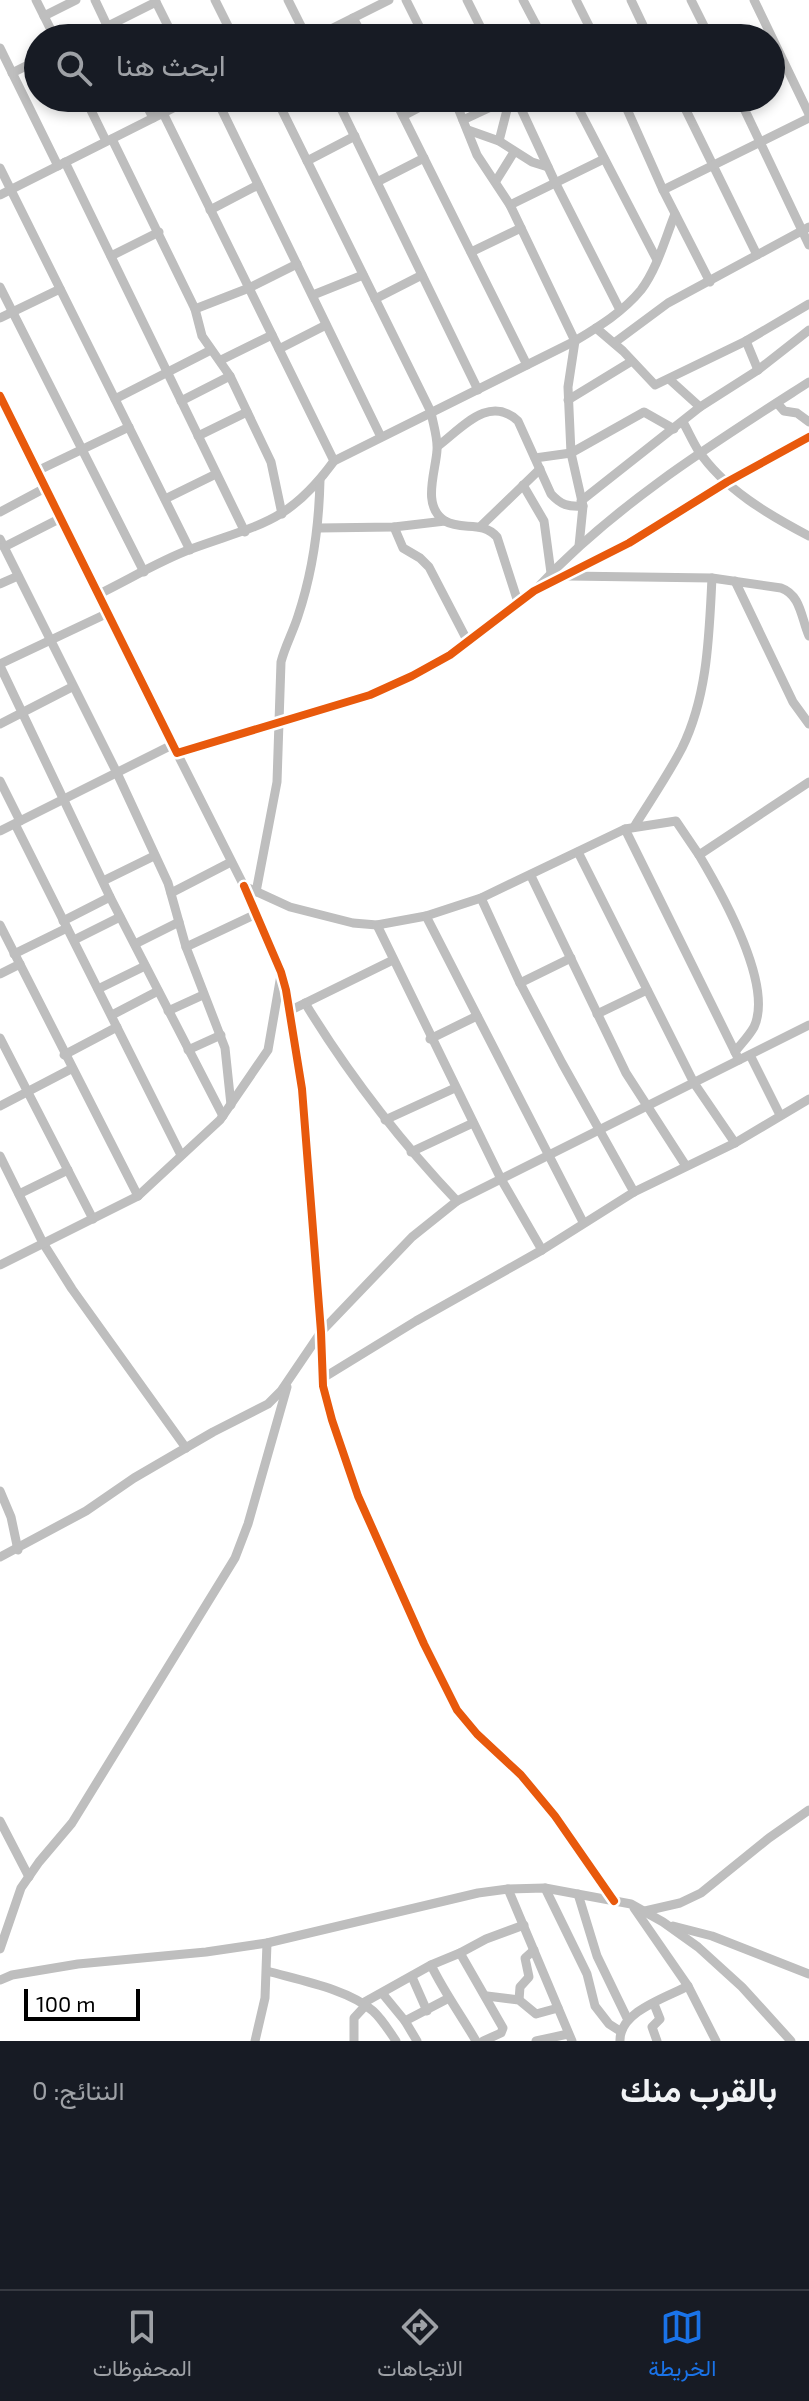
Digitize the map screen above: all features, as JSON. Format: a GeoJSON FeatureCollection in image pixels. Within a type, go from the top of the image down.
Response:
{"type":"FeatureCollection","features":[{"type":"Feature","properties":{"kind":"street"},"geometry":{"type":"LineString","coordinates":[[36,0],[48,24]]}},
{"type":"Feature","properties":{"kind":"street"},"geometry":{"type":"LineString","coordinates":[[44,16],[76,0]]}},
{"type":"Feature","properties":{"kind":"street"},"geometry":{"type":"LineString","coordinates":[[95,0],[107,24]]}},
{"type":"Feature","properties":{"kind":"street"},"geometry":{"type":"LineString","coordinates":[[215,0],[227,24]]}},
{"type":"Feature","properties":{"kind":"street"},"geometry":{"type":"LineString","coordinates":[[288,0],[302,24]]}},
{"type":"Feature","properties":{"kind":"street"},"geometry":{"type":"LineString","coordinates":[[340,24],[389,0]]}},
{"type":"Feature","properties":{"kind":"street"},"geometry":{"type":"LineString","coordinates":[[406,0],[418,24]]}},
{"type":"Feature","properties":{"kind":"street"},"geometry":{"type":"LineString","coordinates":[[467,0],[479,24]]}},
{"type":"Feature","properties":{"kind":"street"},"geometry":{"type":"LineString","coordinates":[[523,0],[536,24]]}},
{"type":"Feature","properties":{"kind":"street"},"geometry":{"type":"LineString","coordinates":[[576,0],[588,24]]}},
{"type":"Feature","properties":{"kind":"street"},"geometry":{"type":"LineString","coordinates":[[631,0],[643,24]]}},
{"type":"Feature","properties":{"kind":"street"},"geometry":{"type":"LineString","coordinates":[[691,0],[703,24]]}},
{"type":"Feature","properties":{"kind":"street"},"geometry":{"type":"LineString","coordinates":[[112,24],[155,1],[167,24]]}},
{"type":"Feature","properties":{"kind":"street"},"geometry":{"type":"LineString","coordinates":[[756,1],[767,24]]}},
{"type":"Feature","properties":{"kind":"street"},"geometry":{"type":"LineString","coordinates":[[353,18],[356,24]]}},
{"type":"Feature","properties":{"kind":"street"},"geometry":{"type":"LineString","coordinates":[[0,48],[24,95]]}},
{"type":"Feature","properties":{"kind":"street"},"geometry":{"type":"LineString","coordinates":[[663,190],[809,116],[785,64]]}},
{"type":"Feature","properties":{"kind":"street"},"geometry":{"type":"LineString","coordinates":[[12,73],[24,67]]}},
{"type":"Feature","properties":{"kind":"street"},"geometry":{"type":"LineString","coordinates":[[33,112],[111,256],[245,532]]}},
{"type":"Feature","properties":{"kind":"street"},"geometry":{"type":"LineString","coordinates":[[93,112],[159,232],[195,309],[202,336],[221,360],[247,412],[276,474],[282,514]]}},
{"type":"Feature","properties":{"kind":"street"},"geometry":{"type":"LineString","coordinates":[[155,112],[210,210],[334,461]]}},
{"type":"Feature","properties":{"kind":"street"},"geometry":{"type":"LineString","coordinates":[[0,195],[166,112]]}},
{"type":"Feature","properties":{"kind":"street"},"geometry":{"type":"LineString","coordinates":[[223,112],[381,437]]}},
{"type":"Feature","properties":{"kind":"street"},"geometry":{"type":"LineString","coordinates":[[283,112],[431,412],[438,446],[431,491],[436,509],[445,521]]}},
{"type":"Feature","properties":{"kind":"street"},"geometry":{"type":"LineString","coordinates":[[343,112],[478,390]]}},
{"type":"Feature","properties":{"kind":"street"},"geometry":{"type":"LineString","coordinates":[[401,112],[527,365]]}},
{"type":"Feature","properties":{"kind":"street"},"geometry":{"type":"LineString","coordinates":[[403,116],[411,112]]}},
{"type":"Feature","properties":{"kind":"street"},"geometry":{"type":"LineString","coordinates":[[460,112],[482,165],[510,205],[575,341],[568,400],[571,453],[582,504],[579,546]]}},
{"type":"Feature","properties":{"kind":"street"},"geometry":{"type":"LineString","coordinates":[[466,125],[487,112]]}},
{"type":"Feature","properties":{"kind":"street"},"geometry":{"type":"LineString","coordinates":[[499,141],[506,112]]}},
{"type":"Feature","properties":{"kind":"street"},"geometry":{"type":"LineString","coordinates":[[522,112],[620,310]]}},
{"type":"Feature","properties":{"kind":"street"},"geometry":{"type":"LineString","coordinates":[[580,112],[657,260]]}},
{"type":"Feature","properties":{"kind":"street"},"geometry":{"type":"LineString","coordinates":[[628,112],[663,190],[710,282]]}},
{"type":"Feature","properties":{"kind":"street"},"geometry":{"type":"LineString","coordinates":[[687,112],[757,255]]}},
{"type":"Feature","properties":{"kind":"street"},"geometry":{"type":"LineString","coordinates":[[746,112],[806,229],[809,245]]}},
{"type":"Feature","properties":{"kind":"street"},"geometry":{"type":"LineString","coordinates":[[466,125],[548,167]]}},
{"type":"Feature","properties":{"kind":"street"},"geometry":{"type":"LineString","coordinates":[[307,161],[355,136]]}},
{"type":"Feature","properties":{"kind":"street"},"geometry":{"type":"LineString","coordinates":[[496,181],[514,152]]}},
{"type":"Feature","properties":{"kind":"street"},"geometry":{"type":"LineString","coordinates":[[377,182],[424,158]]}},
{"type":"Feature","properties":{"kind":"street"},"geometry":{"type":"LineString","coordinates":[[510,205],[604,159]]}},
{"type":"Feature","properties":{"kind":"street"},"geometry":{"type":"LineString","coordinates":[[0,168],[190,550]]}},
{"type":"Feature","properties":{"kind":"street"},"geometry":{"type":"LineString","coordinates":[[210,210],[258,185]]}},
{"type":"Feature","properties":{"kind":"street"},"geometry":{"type":"LineString","coordinates":[[97,595],[190,550],[245,532],[282,514],[320,480],[334,461],[596,328],[640,291],[657,260],[675,214]]}},
{"type":"Feature","properties":{"kind":"street"},"geometry":{"type":"LineString","coordinates":[[471,252],[521,228]]}},
{"type":"Feature","properties":{"kind":"street"},"geometry":{"type":"LineString","coordinates":[[614,343],[668,303],[806,229]]}},
{"type":"Feature","properties":{"kind":"street"},"geometry":{"type":"LineString","coordinates":[[111,256],[159,232]]}},
{"type":"Feature","properties":{"kind":"street"},"geometry":{"type":"LineString","coordinates":[[195,309],[249,288],[297,264]]}},
{"type":"Feature","properties":{"kind":"street"},"geometry":{"type":"LineString","coordinates":[[313,295],[363,275]]}},
{"type":"Feature","properties":{"kind":"street"},"geometry":{"type":"LineString","coordinates":[[375,299],[422,275]]}},
{"type":"Feature","properties":{"kind":"street"},"geometry":{"type":"LineString","coordinates":[[0,287],[144,572]]}},
{"type":"Feature","properties":{"kind":"street"},"geometry":{"type":"LineString","coordinates":[[0,318],[60,289]]}},
{"type":"Feature","properties":{"kind":"street"},"geometry":{"type":"LineString","coordinates":[[596,328],[652,384],[658,384],[746,341],[809,304]]}},
{"type":"Feature","properties":{"kind":"street"},"geometry":{"type":"LineString","coordinates":[[279,349],[326,325]]}},
{"type":"Feature","properties":{"kind":"street"},"geometry":{"type":"LineString","coordinates":[[438,446],[483,413],[496,409],[508,412],[518,421],[551,494],[560,504],[570,507],[582,504],[700,407],[758,370],[809,330]]}},
{"type":"Feature","properties":{"kind":"street"},"geometry":{"type":"LineString","coordinates":[[221,360],[272,335]]}},
{"type":"Feature","properties":{"kind":"street"},"geometry":{"type":"LineString","coordinates":[[746,341],[758,370]]}},
{"type":"Feature","properties":{"kind":"street"},"geometry":{"type":"LineString","coordinates":[[115,399],[211,350]]}},
{"type":"Feature","properties":{"kind":"street"},"geometry":{"type":"LineString","coordinates":[[568,400],[632,361]]}},
{"type":"Feature","properties":{"kind":"street"},"geometry":{"type":"LineString","coordinates":[[181,401],[230,376]]}},
{"type":"Feature","properties":{"kind":"street"},"geometry":{"type":"LineString","coordinates":[[669,379],[700,407]]}},
{"type":"Feature","properties":{"kind":"street"},"geometry":{"type":"LineString","coordinates":[[534,591],[579,546],[699,452],[809,382]]}},
{"type":"Feature","properties":{"kind":"street"},"geometry":{"type":"LineString","coordinates":[[0,396],[244,886],[281,972],[302,1089],[325,1399],[358,1496],[448,1696],[465,1721],[521,1775],[555,1816],[614,1901]]}},
{"type":"Feature","properties":{"kind":"street"},"geometry":{"type":"LineString","coordinates":[[777,403],[784,411],[800,414],[809,422]]}},
{"type":"Feature","properties":{"kind":"street"},"geometry":{"type":"LineString","coordinates":[[198,436],[247,412]]}},
{"type":"Feature","properties":{"kind":"street"},"geometry":{"type":"LineString","coordinates":[[535,458],[571,453],[644,412],[678,426],[727,482],[764,512],[809,536]]}},
{"type":"Feature","properties":{"kind":"street"},"geometry":{"type":"LineString","coordinates":[[39,470],[129,427]]}},
{"type":"Feature","properties":{"kind":"street"},"geometry":{"type":"LineString","coordinates":[[0,831],[117,773],[174,749],[280,723],[370,695],[412,676],[468,642],[534,591],[649,532],[727,482],[809,437]]}},
{"type":"Feature","properties":{"kind":"street"},"geometry":{"type":"LineString","coordinates":[[481,526],[540,469]]}},
{"type":"Feature","properties":{"kind":"street"},"geometry":{"type":"LineString","coordinates":[[165,499],[216,474]]}},
{"type":"Feature","properties":{"kind":"street"},"geometry":{"type":"LineString","coordinates":[[256,892],[277,782],[281,662],[297,618],[319,528],[320,480]]}},
{"type":"Feature","properties":{"kind":"street"},"geometry":{"type":"LineString","coordinates":[[523,485],[544,521],[551,573]]}},
{"type":"Feature","properties":{"kind":"street"},"geometry":{"type":"LineString","coordinates":[[0,512],[47,487]]}},
{"type":"Feature","properties":{"kind":"street"},"geometry":{"type":"LineString","coordinates":[[61,518],[2,543],[117,773],[171,893],[186,947],[225,1048],[231,1105]]}},
{"type":"Feature","properties":{"kind":"street"},"geometry":{"type":"LineString","coordinates":[[319,528],[394,527],[445,521],[481,526],[497,537],[518,602]]}},
{"type":"Feature","properties":{"kind":"street"},"geometry":{"type":"LineString","coordinates":[[394,527],[403,548],[429,567],[468,642]]}},
{"type":"Feature","properties":{"kind":"street"},"geometry":{"type":"LineString","coordinates":[[0,584],[18,576]]}},
{"type":"Feature","properties":{"kind":"street"},"geometry":{"type":"LineString","coordinates":[[565,576],[712,578],[789,591],[796,598],[809,636]]}},
{"type":"Feature","properties":{"kind":"street"},"geometry":{"type":"LineString","coordinates":[[630,828],[683,745],[697,703],[708,660],[712,578]]}},
{"type":"Feature","properties":{"kind":"street"},"geometry":{"type":"LineString","coordinates":[[735,581],[793,702],[809,724]]}},
{"type":"Feature","properties":{"kind":"street"},"geometry":{"type":"LineString","coordinates":[[106,614],[0,665],[110,897],[223,1116]]}},
{"type":"Feature","properties":{"kind":"street"},"geometry":{"type":"LineString","coordinates":[[0,724],[72,687]]}},
{"type":"Feature","properties":{"kind":"street"},"geometry":{"type":"LineString","coordinates":[[0,781],[65,924],[181,1155]]}},
{"type":"Feature","properties":{"kind":"street"},"geometry":{"type":"LineString","coordinates":[[699,855],[809,782]]}},
{"type":"Feature","properties":{"kind":"street"},"geometry":{"type":"LineString","coordinates":[[244,886],[290,907],[353,923],[377,925],[426,916],[481,898],[630,828],[676,821],[699,855],[737,926],[751,964],[758,1013],[737,1056]]}},
{"type":"Feature","properties":{"kind":"street"},"geometry":{"type":"LineString","coordinates":[[630,828],[737,1056]]}},
{"type":"Feature","properties":{"kind":"street"},"geometry":{"type":"LineString","coordinates":[[578,852],[694,1083],[735,1143]]}},
{"type":"Feature","properties":{"kind":"street"},"geometry":{"type":"LineString","coordinates":[[103,881],[154,856]]}},
{"type":"Feature","properties":{"kind":"street"},"geometry":{"type":"LineString","coordinates":[[171,893],[231,862]]}},
{"type":"Feature","properties":{"kind":"street"},"geometry":{"type":"LineString","coordinates":[[531,876],[626,1073],[686,1166]]}},
{"type":"Feature","properties":{"kind":"street"},"geometry":{"type":"LineString","coordinates":[[14,954],[110,897]]}},
{"type":"Feature","properties":{"kind":"street"},"geometry":{"type":"LineString","coordinates":[[481,898],[520,983],[634,1192]]}},
{"type":"Feature","properties":{"kind":"street"},"geometry":{"type":"LineString","coordinates":[[186,947],[256,914]]}},
{"type":"Feature","properties":{"kind":"street"},"geometry":{"type":"LineString","coordinates":[[426,916],[583,1222]]}},
{"type":"Feature","properties":{"kind":"street"},"geometry":{"type":"LineString","coordinates":[[74,940],[120,917]]}},
{"type":"Feature","properties":{"kind":"street"},"geometry":{"type":"LineString","coordinates":[[135,944],[179,922]]}},
{"type":"Feature","properties":{"kind":"street"},"geometry":{"type":"LineString","coordinates":[[0,925],[138,1196]]}},
{"type":"Feature","properties":{"kind":"street"},"geometry":{"type":"LineString","coordinates":[[377,925],[501,1179],[542,1250]]}},
{"type":"Feature","properties":{"kind":"street"},"geometry":{"type":"LineString","coordinates":[[520,983],[571,958]]}},
{"type":"Feature","properties":{"kind":"street"},"geometry":{"type":"LineString","coordinates":[[289,1011],[393,960]]}},
{"type":"Feature","properties":{"kind":"street"},"geometry":{"type":"LineString","coordinates":[[0,974],[20,964]]}},
{"type":"Feature","properties":{"kind":"street"},"geometry":{"type":"LineString","coordinates":[[98,989],[145,966]]}},
{"type":"Feature","properties":{"kind":"street"},"geometry":{"type":"LineString","coordinates":[[0,1265],[138,1196],[223,1116],[268,1050],[281,972]]}},
{"type":"Feature","properties":{"kind":"street"},"geometry":{"type":"LineString","coordinates":[[597,1014],[647,990]]}},
{"type":"Feature","properties":{"kind":"street"},"geometry":{"type":"LineString","coordinates":[[112,1015],[158,991]]}},
{"type":"Feature","properties":{"kind":"street"},"geometry":{"type":"LineString","coordinates":[[168,1011],[203,995]]}},
{"type":"Feature","properties":{"kind":"street"},"geometry":{"type":"LineString","coordinates":[[305,1003],[361,1090],[411,1152],[457,1201]]}},
{"type":"Feature","properties":{"kind":"street"},"geometry":{"type":"LineString","coordinates":[[430,1039],[477,1016]]}},
{"type":"Feature","properties":{"kind":"street"},"geometry":{"type":"LineString","coordinates":[[0,1557],[18,1550],[86,1511],[134,1478],[268,1404],[289,1380],[321,1332],[412,1237],[457,1201],[694,1083],[737,1056],[750,1055],[809,1025]]}},
{"type":"Feature","properties":{"kind":"street"},"geometry":{"type":"LineString","coordinates":[[64,1055],[117,1027]]}},
{"type":"Feature","properties":{"kind":"street"},"geometry":{"type":"LineString","coordinates":[[188,1050],[221,1035]]}},
{"type":"Feature","properties":{"kind":"street"},"geometry":{"type":"LineString","coordinates":[[0,1038],[93,1219]]}},
{"type":"Feature","properties":{"kind":"street"},"geometry":{"type":"LineString","coordinates":[[750,1055],[780,1115]]}},
{"type":"Feature","properties":{"kind":"street"},"geometry":{"type":"LineString","coordinates":[[0,1106],[71,1069]]}},
{"type":"Feature","properties":{"kind":"street"},"geometry":{"type":"LineString","coordinates":[[385,1120],[455,1088]]}},
{"type":"Feature","properties":{"kind":"street"},"geometry":{"type":"LineString","coordinates":[[323,1378],[542,1250],[634,1192],[735,1143],[809,1099]]}},
{"type":"Feature","properties":{"kind":"street"},"geometry":{"type":"LineString","coordinates":[[411,1152],[473,1123]]}},
{"type":"Feature","properties":{"kind":"street"},"geometry":{"type":"LineString","coordinates":[[0,1156],[43,1243],[111,1346],[186,1448]]}},
{"type":"Feature","properties":{"kind":"street"},"geometry":{"type":"LineString","coordinates":[[19,1194],[68,1170]]}},
{"type":"Feature","properties":{"kind":"street"},"geometry":{"type":"LineString","coordinates":[[1,1944],[21,1888],[78,1813],[235,1558],[248,1524],[289,1380]]}},
{"type":"Feature","properties":{"kind":"street"},"geometry":{"type":"LineString","coordinates":[[0,1491],[11,1517],[18,1550]]}},
{"type":"Feature","properties":{"kind":"street"},"geometry":{"type":"LineString","coordinates":[[645,1911],[680,1903],[701,1893],[809,1810]]}},
{"type":"Feature","properties":{"kind":"street"},"geometry":{"type":"LineString","coordinates":[[0,1821],[29,1877]]}},
{"type":"Feature","properties":{"kind":"street"},"geometry":{"type":"LineString","coordinates":[[545,1888],[584,1966],[595,2006],[620,2036],[627,2018],[688,1986]]}},
{"type":"Feature","properties":{"kind":"street"},"geometry":{"type":"LineString","coordinates":[[0,1980],[26,1972],[78,1964],[267,1943],[478,1893],[545,1888],[631,1904],[666,1924],[698,1947],[742,1987],[791,2041]]}},
{"type":"Feature","properties":{"kind":"street"},"geometry":{"type":"LineString","coordinates":[[508,1889],[570,2037],[544,2040]]}},
{"type":"Feature","properties":{"kind":"street"},"geometry":{"type":"LineString","coordinates":[[578,1894],[597,1956],[627,2018]]}},
{"type":"Feature","properties":{"kind":"street"},"geometry":{"type":"LineString","coordinates":[[631,1904],[688,1986],[716,2041]]}},
{"type":"Feature","properties":{"kind":"street"},"geometry":{"type":"LineString","coordinates":[[666,1924],[712,1936],[809,1974]]}},
{"type":"Feature","properties":{"kind":"street"},"geometry":{"type":"LineString","coordinates":[[354,2041],[354,2018],[364,2004],[431,1965],[524,1925]]}},
{"type":"Feature","properties":{"kind":"street"},"geometry":{"type":"LineString","coordinates":[[255,2041],[265,1998],[267,1943]]}},
{"type":"Feature","properties":{"kind":"street"},"geometry":{"type":"LineString","coordinates":[[519,2000],[519,1990],[529,1973],[525,1958],[534,1950]]}},
{"type":"Feature","properties":{"kind":"street"},"geometry":{"type":"LineString","coordinates":[[431,1965],[476,2040],[499,2034],[503,2028],[460,1953]]}},
{"type":"Feature","properties":{"kind":"street"},"geometry":{"type":"LineString","coordinates":[[267,1971],[346,1995],[364,2004],[396,2041]]}},
{"type":"Feature","properties":{"kind":"street"},"geometry":{"type":"LineString","coordinates":[[412,1977],[427,2011]]}},
{"type":"Feature","properties":{"kind":"street"},"geometry":{"type":"LineString","coordinates":[[382,1993],[417,2041]]}},
{"type":"Feature","properties":{"kind":"street"},"geometry":{"type":"LineString","coordinates":[[487,1996],[519,2000],[536,2014],[558,2008]]}},
{"type":"Feature","properties":{"kind":"street"},"geometry":{"type":"LineString","coordinates":[[405,2021],[449,1998]]}},
{"type":"Feature","properties":{"kind":"street"},"geometry":{"type":"LineString","coordinates":[[654,2004],[660,2019],[652,2027],[657,2041]]}},
{"type":"Feature","properties":{"kind":"cycle path"},"geometry":{"type":"LineString","coordinates":[[0,396],[177,753],[370,695],[412,676],[450,655],[534,591],[629,543],[727,482],[809,437]]}},
{"type":"Feature","properties":{"kind":"cycle path"},"geometry":{"type":"LineString","coordinates":[[244,886],[286,990],[302,1089],[323,1386],[358,1496],[457,1710],[477,1734],[521,1775],[555,1816],[614,1901]]}}]}
